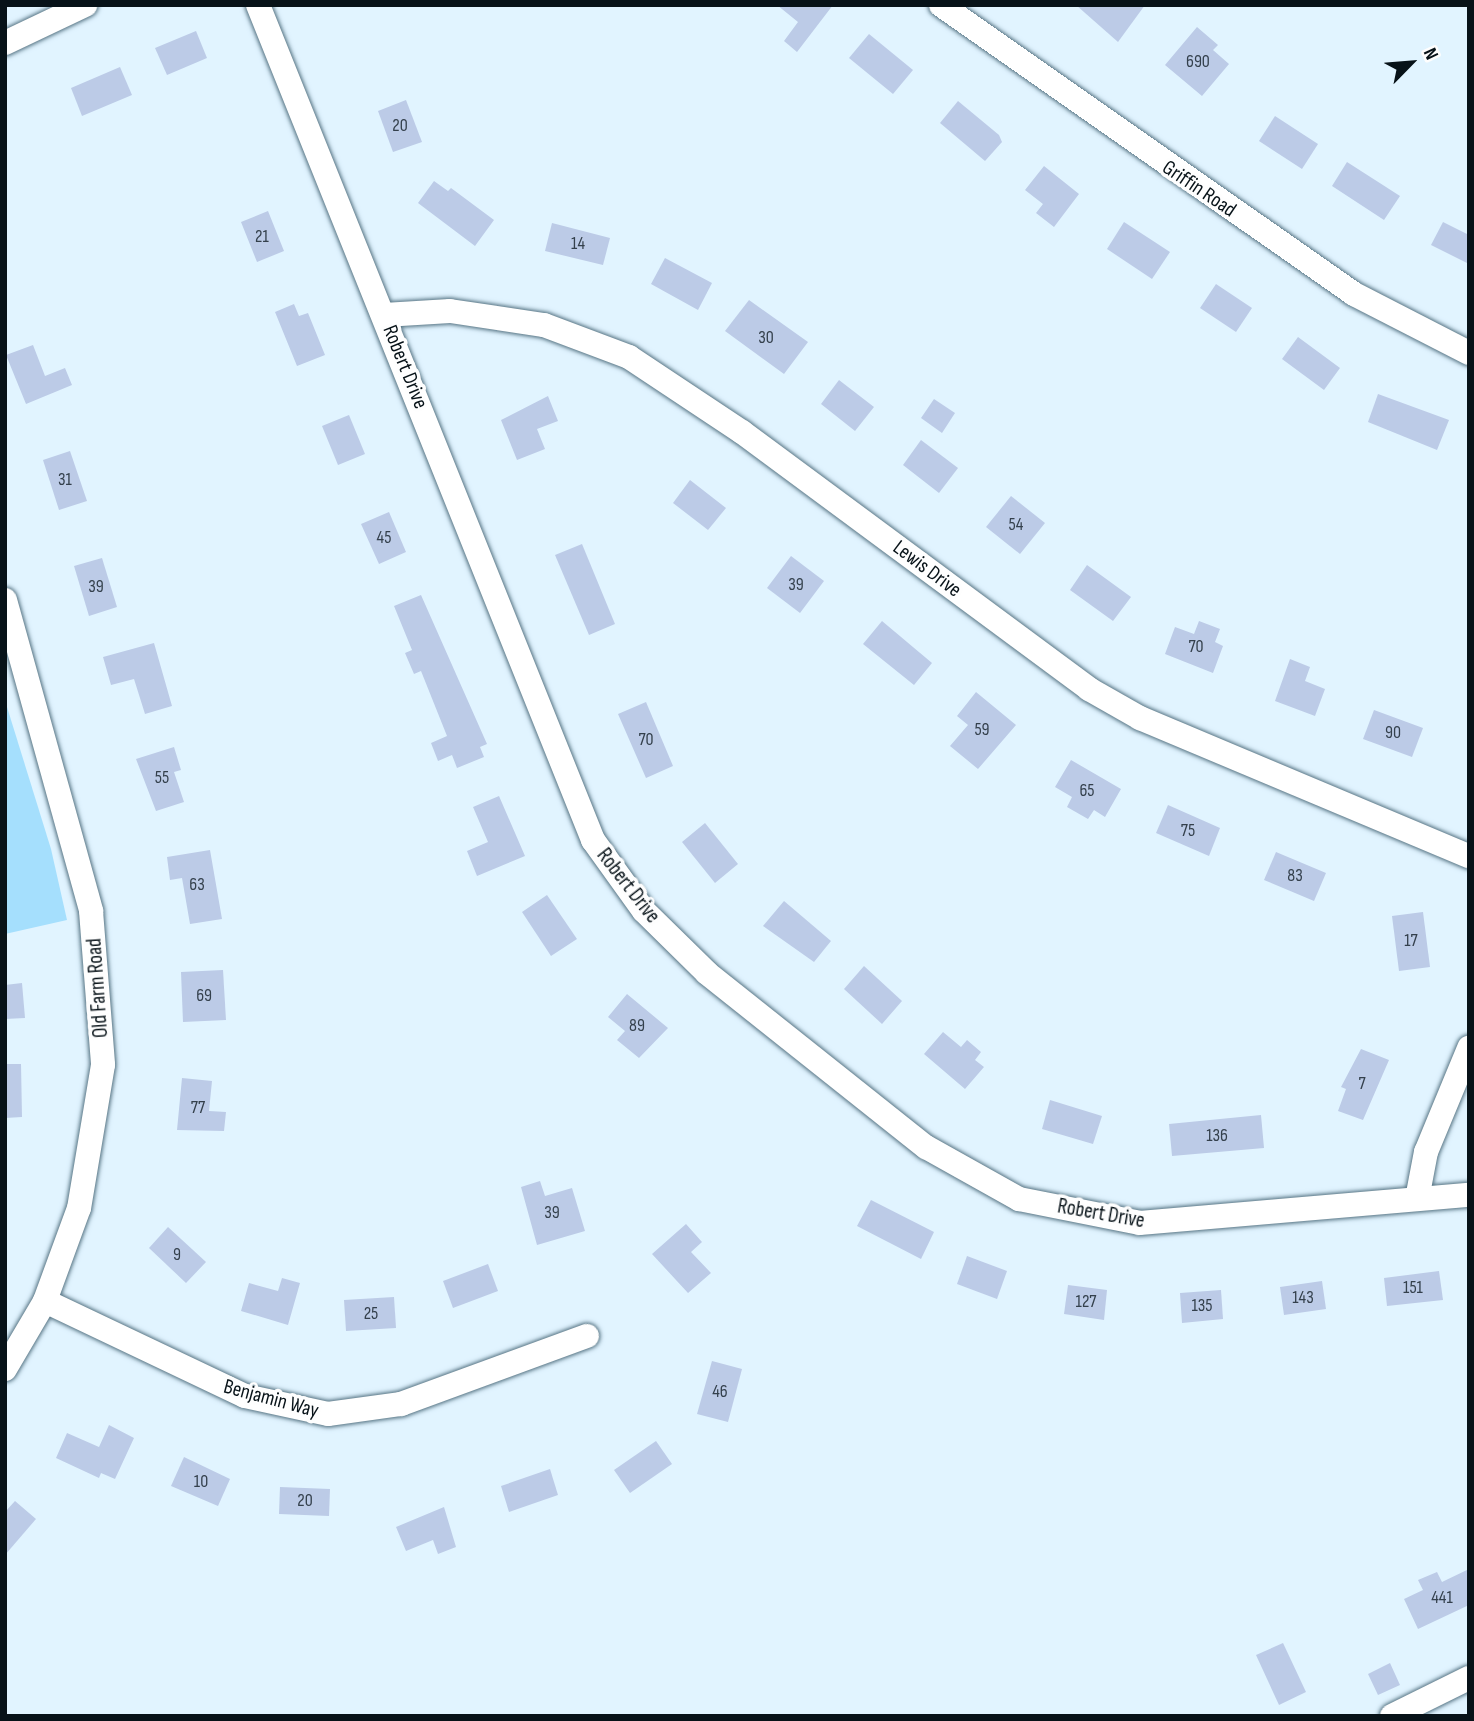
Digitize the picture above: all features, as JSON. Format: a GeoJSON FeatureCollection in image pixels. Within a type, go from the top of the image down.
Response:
{"type":"FeatureCollection","features":[{"type":"Feature","properties":{"kind":"street"},"geometry":{"type":"LineString","coordinates":[[5,43],[85,5]]}},
{"type":"Feature","properties":{"kind":"street","name":"Robert Drive"},"geometry":{"type":"LineString","coordinates":[[258,5],[593,840],[644,911],[707,973],[926,1147],[1019,1199],[1140,1223],[1469,1195]]}},
{"type":"Feature","properties":{"kind":"street","name":"Griffin Road"},"geometry":{"type":"LineString","coordinates":[[941,5],[1354,294],[1469,353]]}},
{"type":"Feature","properties":{"kind":"street","name":"Lewis Drive"},"geometry":{"type":"LineString","coordinates":[[384,315],[450,311],[544,325],[629,357],[742,432],[1089,689],[1140,718],[1469,856]]}},
{"type":"Feature","properties":{"kind":"street","name":"Old Farm Road"},"geometry":{"type":"LineString","coordinates":[[5,600],[86,888],[99,980],[103,1065],[92,1148],[79,1208],[45,1301],[5,1369]]}},
{"type":"Feature","properties":{"kind":"street"},"geometry":{"type":"LineString","coordinates":[[1416,1199],[1426,1152],[1469,1048]]}},
{"type":"Feature","properties":{"kind":"street","name":"Benjamin Way"},"geometry":{"type":"LineString","coordinates":[[45,1301],[245,1396],[328,1414],[401,1404],[587,1336]]}},
{"type":"Feature","properties":{"kind":"street"},"geometry":{"type":"LineString","coordinates":[[1392,1716],[1469,1678]]}},
{"type":"Feature","properties":{"kind":"shaded area"},"geometry":{"type":"Polygon","coordinates":[[[7,707],[51,849],[67,920],[5,934],[7,707]]]}},
{"type":"Feature","properties":{"kind":"building"},"geometry":{"type":"Polygon","coordinates":[[[777,5],[833,5],[797,52],[784,41],[798,22],[777,5]]]}},
{"type":"Feature","properties":{"kind":"building"},"geometry":{"type":"Polygon","coordinates":[[[1076,5],[1145,5],[1118,42],[1076,5]]]}},
{"type":"Feature","properties":{"kind":"building"},"geometry":{"type":"Polygon","coordinates":[[[1197,27],[1218,45],[1213,50],[1229,64],[1202,96],[1165,65],[1197,27]]]}},
{"type":"Feature","properties":{"kind":"building"},"geometry":{"type":"Polygon","coordinates":[[[196,31],[207,58],[167,75],[155,48],[196,31]]]}},
{"type":"Feature","properties":{"kind":"building"},"geometry":{"type":"Polygon","coordinates":[[[869,34],[913,70],[893,94],[849,58],[869,34]]]}},
{"type":"Feature","properties":{"kind":"building"},"geometry":{"type":"Polygon","coordinates":[[[120,67],[132,95],[82,116],[71,88],[120,67]]]}},
{"type":"Feature","properties":{"kind":"building"},"geometry":{"type":"Polygon","coordinates":[[[406,100],[422,142],[393,152],[378,111],[406,100]]]}},
{"type":"Feature","properties":{"kind":"building"},"geometry":{"type":"Polygon","coordinates":[[[958,101],[999,135],[1002,142],[985,161],[940,123],[958,101]]]}},
{"type":"Feature","properties":{"kind":"building"},"geometry":{"type":"Polygon","coordinates":[[[1275,116],[1318,144],[1302,169],[1259,141],[1275,116]]]}},
{"type":"Feature","properties":{"kind":"building"},"geometry":{"type":"Polygon","coordinates":[[[1347,162],[1400,196],[1384,220],[1332,186],[1347,162]]]}},
{"type":"Feature","properties":{"kind":"building"},"geometry":{"type":"Polygon","coordinates":[[[1044,166],[1079,194],[1054,227],[1036,213],[1043,204],[1025,190],[1044,166]]]}},
{"type":"Feature","properties":{"kind":"building"},"geometry":{"type":"Polygon","coordinates":[[[434,181],[448,191],[451,188],[494,220],[475,246],[418,203],[434,181]]]}},
{"type":"Feature","properties":{"kind":"building"},"geometry":{"type":"Polygon","coordinates":[[[268,211],[284,251],[257,262],[241,222],[268,211]]]}},
{"type":"Feature","properties":{"kind":"building"},"geometry":{"type":"Polygon","coordinates":[[[1124,222],[1170,252],[1152,279],[1107,249],[1124,222]]]}},
{"type":"Feature","properties":{"kind":"building"},"geometry":{"type":"Polygon","coordinates":[[[1443,222],[1469,235],[1469,264],[1431,245],[1443,222]]]}},
{"type":"Feature","properties":{"kind":"building"},"geometry":{"type":"Polygon","coordinates":[[[552,223],[610,238],[603,265],[545,251],[552,223]]]}},
{"type":"Feature","properties":{"kind":"building"},"geometry":{"type":"Polygon","coordinates":[[[665,258],[712,283],[698,310],[651,284],[665,258]]]}},
{"type":"Feature","properties":{"kind":"building"},"geometry":{"type":"Polygon","coordinates":[[[1216,284],[1252,308],[1236,332],[1200,308],[1216,284]]]}},
{"type":"Feature","properties":{"kind":"building"},"geometry":{"type":"Polygon","coordinates":[[[749,300],[808,342],[784,374],[725,331],[749,300]]]}},
{"type":"Feature","properties":{"kind":"building"},"geometry":{"type":"Polygon","coordinates":[[[294,304],[299,316],[308,313],[325,355],[297,366],[275,312],[294,304]]]}},
{"type":"Feature","properties":{"kind":"building"},"geometry":{"type":"Polygon","coordinates":[[[1298,337],[1340,368],[1324,390],[1282,359],[1298,337]]]}},
{"type":"Feature","properties":{"kind":"building"},"geometry":{"type":"Polygon","coordinates":[[[33,345],[45,376],[65,368],[72,385],[26,404],[6,355],[33,345]]]}},
{"type":"Feature","properties":{"kind":"building"},"geometry":{"type":"Polygon","coordinates":[[[839,380],[874,407],[855,431],[821,404],[839,380]]]}},
{"type":"Feature","properties":{"kind":"building"},"geometry":{"type":"Polygon","coordinates":[[[1378,394],[1449,420],[1437,450],[1368,422],[1378,394]]]}},
{"type":"Feature","properties":{"kind":"building"},"geometry":{"type":"Polygon","coordinates":[[[548,396],[558,421],[537,429],[545,449],[517,460],[501,420],[548,396]]]}},
{"type":"Feature","properties":{"kind":"building"},"geometry":{"type":"Polygon","coordinates":[[[934,399],[955,413],[942,433],[921,418],[934,399]]]}},
{"type":"Feature","properties":{"kind":"building"},"geometry":{"type":"Polygon","coordinates":[[[349,415],[365,454],[338,465],[322,426],[349,415]]]}},
{"type":"Feature","properties":{"kind":"building"},"geometry":{"type":"Polygon","coordinates":[[[921,440],[958,468],[939,493],[903,465],[921,440]]]}},
{"type":"Feature","properties":{"kind":"building"},"geometry":{"type":"Polygon","coordinates":[[[70,451],[87,501],[59,510],[43,460],[70,451]]]}},
{"type":"Feature","properties":{"kind":"building"},"geometry":{"type":"Polygon","coordinates":[[[690,480],[726,508],[708,530],[673,503],[690,480]]]}},
{"type":"Feature","properties":{"kind":"building"},"geometry":{"type":"Polygon","coordinates":[[[1011,496],[1045,523],[1020,554],[986,527],[1011,496]]]}},
{"type":"Feature","properties":{"kind":"building"},"geometry":{"type":"Polygon","coordinates":[[[389,512],[406,552],[379,564],[361,524],[389,512]]]}},
{"type":"Feature","properties":{"kind":"building"},"geometry":{"type":"Polygon","coordinates":[[[582,544],[615,624],[589,635],[555,555],[582,544]]]}},
{"type":"Feature","properties":{"kind":"building"},"geometry":{"type":"Polygon","coordinates":[[[791,556],[824,581],[800,613],[767,588],[791,556]]]}},
{"type":"Feature","properties":{"kind":"building"},"geometry":{"type":"Polygon","coordinates":[[[102,558],[117,607],[89,616],[74,566],[102,558]]]}},
{"type":"Feature","properties":{"kind":"building"},"geometry":{"type":"Polygon","coordinates":[[[1087,565],[1131,597],[1113,621],[1070,590],[1087,565]]]}},
{"type":"Feature","properties":{"kind":"building"},"geometry":{"type":"Polygon","coordinates":[[[421,595],[487,744],[480,747],[484,757],[457,768],[452,755],[438,761],[431,743],[447,736],[421,671],[414,674],[405,653],[412,650],[394,606],[421,595]]]}},
{"type":"Feature","properties":{"kind":"building"},"geometry":{"type":"Polygon","coordinates":[[[882,621],[932,663],[914,685],[863,644],[882,621]]]}},
{"type":"Feature","properties":{"kind":"building"},"geometry":{"type":"Polygon","coordinates":[[[1199,621],[1220,629],[1215,642],[1223,646],[1213,673],[1165,654],[1175,627],[1194,634],[1199,621]]]}},
{"type":"Feature","properties":{"kind":"building"},"geometry":{"type":"Polygon","coordinates":[[[154,643],[172,706],[145,714],[134,679],[111,685],[103,657],[154,643]]]}},
{"type":"Feature","properties":{"kind":"building"},"geometry":{"type":"Polygon","coordinates":[[[1290,659],[1310,667],[1305,681],[1325,689],[1315,716],[1275,701],[1290,659]]]}},
{"type":"Feature","properties":{"kind":"building"},"geometry":{"type":"Polygon","coordinates":[[[976,692],[1016,725],[978,769],[950,746],[968,725],[957,716],[976,692]]]}},
{"type":"Feature","properties":{"kind":"building"},"geometry":{"type":"Polygon","coordinates":[[[646,702],[673,766],[646,778],[618,714],[646,702]]]}},
{"type":"Feature","properties":{"kind":"building"},"geometry":{"type":"Polygon","coordinates":[[[1374,710],[1423,728],[1412,757],[1363,739],[1374,710]]]}},
{"type":"Feature","properties":{"kind":"building"},"geometry":{"type":"Polygon","coordinates":[[[174,747],[181,770],[174,772],[184,802],[156,811],[136,759],[174,747]]]}},
{"type":"Feature","properties":{"kind":"building"},"geometry":{"type":"Polygon","coordinates":[[[1071,760],[1121,789],[1105,817],[1094,810],[1088,819],[1067,807],[1072,797],[1055,787],[1071,760]]]}},
{"type":"Feature","properties":{"kind":"building"},"geometry":{"type":"Polygon","coordinates":[[[499,796],[525,856],[477,876],[467,851],[488,842],[473,807],[499,796]]]}},
{"type":"Feature","properties":{"kind":"building"},"geometry":{"type":"Polygon","coordinates":[[[1168,805],[1220,828],[1209,856],[1156,833],[1168,805]]]}},
{"type":"Feature","properties":{"kind":"building"},"geometry":{"type":"Polygon","coordinates":[[[705,823],[738,864],[715,883],[682,842],[705,823]]]}},
{"type":"Feature","properties":{"kind":"building"},"geometry":{"type":"Polygon","coordinates":[[[210,850],[222,919],[190,924],[182,878],[170,880],[167,857],[210,850]]]}},
{"type":"Feature","properties":{"kind":"building"},"geometry":{"type":"Polygon","coordinates":[[[1276,852],[1326,873],[1314,901],[1264,880],[1276,852]]]}},
{"type":"Feature","properties":{"kind":"building"},"geometry":{"type":"Polygon","coordinates":[[[547,895],[577,939],[551,956],[522,912],[547,895]]]}},
{"type":"Feature","properties":{"kind":"building"},"geometry":{"type":"Polygon","coordinates":[[[784,901],[831,941],[814,962],[763,926],[784,901]]]}},
{"type":"Feature","properties":{"kind":"building"},"geometry":{"type":"Polygon","coordinates":[[[1423,912],[1430,967],[1399,971],[1392,916],[1423,912]]]}},
{"type":"Feature","properties":{"kind":"building"},"geometry":{"type":"Polygon","coordinates":[[[864,966],[902,1001],[882,1024],[844,989],[864,966]]]}},
{"type":"Feature","properties":{"kind":"building"},"geometry":{"type":"Polygon","coordinates":[[[223,970],[226,1020],[183,1022],[181,972],[223,970]]]}},
{"type":"Feature","properties":{"kind":"building"},"geometry":{"type":"Polygon","coordinates":[[[22,983],[25,1018],[5,1019],[5,985],[22,983]]]}},
{"type":"Feature","properties":{"kind":"building"},"geometry":{"type":"Polygon","coordinates":[[[627,994],[668,1028],[639,1058],[617,1040],[625,1031],[608,1017],[627,994]]]}},
{"type":"Feature","properties":{"kind":"building"},"geometry":{"type":"Polygon","coordinates":[[[943,1032],[961,1047],[967,1040],[981,1052],[975,1060],[984,1067],[965,1089],[924,1054],[943,1032]]]}},
{"type":"Feature","properties":{"kind":"building"},"geometry":{"type":"Polygon","coordinates":[[[1361,1049],[1389,1060],[1363,1120],[1338,1111],[1346,1089],[1341,1087],[1361,1049]]]}},
{"type":"Feature","properties":{"kind":"building"},"geometry":{"type":"Polygon","coordinates":[[[5,1064],[21,1064],[22,1117],[5,1118],[5,1064]]]}},
{"type":"Feature","properties":{"kind":"building"},"geometry":{"type":"Polygon","coordinates":[[[182,1078],[212,1081],[209,1111],[226,1112],[224,1131],[177,1130],[182,1078]]]}},
{"type":"Feature","properties":{"kind":"building"},"geometry":{"type":"Polygon","coordinates":[[[1050,1100],[1102,1116],[1093,1144],[1042,1129],[1050,1100]]]}},
{"type":"Feature","properties":{"kind":"building"},"geometry":{"type":"Polygon","coordinates":[[[1261,1115],[1264,1148],[1172,1156],[1169,1124],[1261,1115]]]}},
{"type":"Feature","properties":{"kind":"building"},"geometry":{"type":"Polygon","coordinates":[[[540,1181],[545,1196],[572,1188],[585,1231],[537,1245],[521,1187],[540,1181]]]}},
{"type":"Feature","properties":{"kind":"building"},"geometry":{"type":"Polygon","coordinates":[[[871,1200],[934,1232],[921,1259],[857,1226],[871,1200]]]}},
{"type":"Feature","properties":{"kind":"building"},"geometry":{"type":"Polygon","coordinates":[[[686,1224],[702,1242],[691,1252],[711,1273],[688,1293],[652,1254],[686,1224]]]}},
{"type":"Feature","properties":{"kind":"building"},"geometry":{"type":"Polygon","coordinates":[[[168,1227],[206,1262],[186,1283],[149,1248],[168,1227]]]}},
{"type":"Feature","properties":{"kind":"building"},"geometry":{"type":"Polygon","coordinates":[[[967,1256],[1007,1271],[997,1299],[957,1284],[967,1256]]]}},
{"type":"Feature","properties":{"kind":"building"},"geometry":{"type":"Polygon","coordinates":[[[488,1264],[498,1291],[453,1308],[443,1281],[488,1264]]]}},
{"type":"Feature","properties":{"kind":"building"},"geometry":{"type":"Polygon","coordinates":[[[1439,1271],[1443,1300],[1387,1306],[1384,1278],[1439,1271]]]}},
{"type":"Feature","properties":{"kind":"building"},"geometry":{"type":"Polygon","coordinates":[[[282,1278],[300,1283],[288,1325],[241,1311],[249,1283],[278,1291],[282,1278]]]}},
{"type":"Feature","properties":{"kind":"building"},"geometry":{"type":"Polygon","coordinates":[[[1322,1281],[1326,1309],[1284,1315],[1280,1287],[1322,1281]]]}},
{"type":"Feature","properties":{"kind":"building"},"geometry":{"type":"Polygon","coordinates":[[[1068,1285],[1107,1290],[1104,1320],[1064,1314],[1068,1285]]]}},
{"type":"Feature","properties":{"kind":"building"},"geometry":{"type":"Polygon","coordinates":[[[1221,1290],[1223,1319],[1182,1323],[1180,1293],[1221,1290]]]}},
{"type":"Feature","properties":{"kind":"building"},"geometry":{"type":"Polygon","coordinates":[[[394,1297],[396,1328],[346,1331],[344,1300],[394,1297]]]}},
{"type":"Feature","properties":{"kind":"building"},"geometry":{"type":"Polygon","coordinates":[[[712,1361],[742,1369],[728,1422],[697,1414],[712,1361]]]}},
{"type":"Feature","properties":{"kind":"building"},"geometry":{"type":"Polygon","coordinates":[[[109,1425],[134,1438],[115,1479],[101,1473],[99,1478],[56,1458],[67,1433],[99,1447],[109,1425]]]}},
{"type":"Feature","properties":{"kind":"building"},"geometry":{"type":"Polygon","coordinates":[[[656,1441],[672,1464],[630,1493],[614,1470],[656,1441]]]}},
{"type":"Feature","properties":{"kind":"building"},"geometry":{"type":"Polygon","coordinates":[[[184,1457],[230,1479],[218,1506],[171,1486],[184,1457]]]}},
{"type":"Feature","properties":{"kind":"building"},"geometry":{"type":"Polygon","coordinates":[[[550,1469],[558,1495],[509,1512],[501,1486],[550,1469]]]}},
{"type":"Feature","properties":{"kind":"building"},"geometry":{"type":"Polygon","coordinates":[[[280,1487],[330,1489],[329,1516],[279,1514],[280,1487]]]}},
{"type":"Feature","properties":{"kind":"building"},"geometry":{"type":"Polygon","coordinates":[[[15,1501],[36,1519],[5,1555],[5,1512],[15,1501]]]}},
{"type":"Feature","properties":{"kind":"building"},"geometry":{"type":"Polygon","coordinates":[[[444,1507],[456,1547],[438,1554],[433,1540],[406,1551],[396,1527],[444,1507]]]}},
{"type":"Feature","properties":{"kind":"building"},"geometry":{"type":"Polygon","coordinates":[[[1469,1569],[1469,1605],[1418,1629],[1404,1599],[1423,1590],[1418,1580],[1437,1572],[1442,1582],[1469,1569]]]}},
{"type":"Feature","properties":{"kind":"building"},"geometry":{"type":"Polygon","coordinates":[[[1283,1643],[1306,1692],[1279,1705],[1256,1655],[1283,1643]]]}},
{"type":"Feature","properties":{"kind":"building"},"geometry":{"type":"Polygon","coordinates":[[[1390,1663],[1400,1685],[1378,1695],[1368,1674],[1390,1663]]]}}]}
